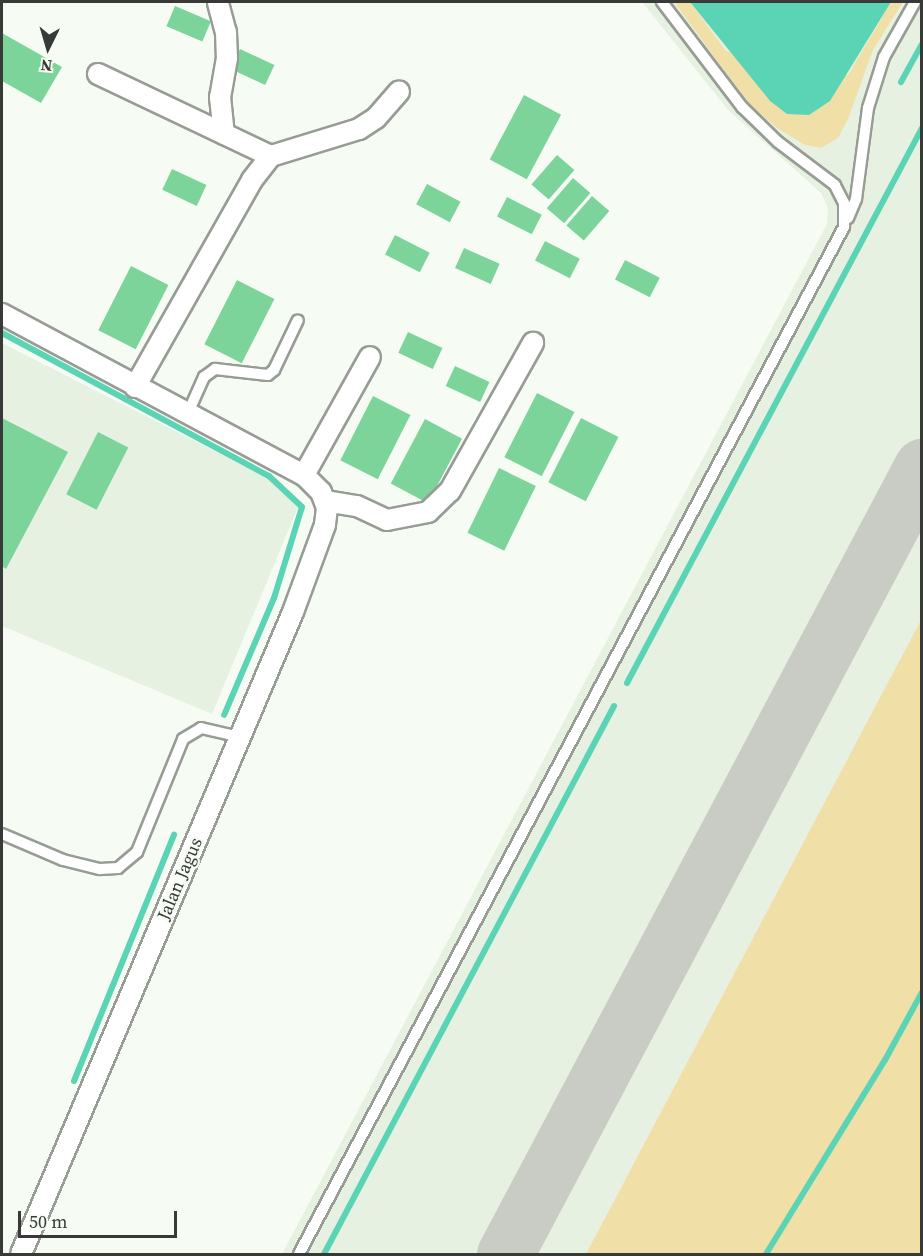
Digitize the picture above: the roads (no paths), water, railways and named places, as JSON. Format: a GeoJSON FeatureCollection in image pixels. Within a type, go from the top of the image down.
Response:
{"type":"FeatureCollection","features":[{"type":"Feature","properties":{"kind":"street"},"geometry":{"type":"LineString","coordinates":[[218,3],[226,32],[226,58],[220,97],[224,134]]}},
{"type":"Feature","properties":{"kind":"street"},"geometry":{"type":"LineString","coordinates":[[98,74],[271,156]]}},
{"type":"Feature","properties":{"kind":"street"},"geometry":{"type":"LineString","coordinates":[[135,387],[252,180],[271,156],[359,129],[376,118],[399,92]]}},
{"type":"Feature","properties":{"kind":"street"},"geometry":{"type":"LineString","coordinates":[[2,314],[186,416],[304,475],[325,501],[357,506],[387,520],[428,512],[450,491],[533,343]]}},
{"type":"Feature","properties":{"kind":"street"},"geometry":{"type":"LineString","coordinates":[[304,475],[370,357]]}},
{"type":"Feature","properties":{"kind":"street","name":"Jalan Jagus"},"geometry":{"type":"LineString","coordinates":[[21,1254],[240,737],[325,525],[325,501]]}},
{"type":"Feature","properties":{"kind":"lane"},"geometry":{"type":"LineString","coordinates":[[662,2],[742,107],[778,142],[835,185],[844,203],[844,227]]}},
{"type":"Feature","properties":{"kind":"lane"},"geometry":{"type":"LineString","coordinates":[[298,1254],[844,227],[856,199],[868,108],[884,57],[915,2]]}},
{"type":"Feature","properties":{"kind":"lane"},"geometry":{"type":"LineString","coordinates":[[186,416],[204,377],[214,369],[268,375],[274,370],[298,320]]}},
{"type":"Feature","properties":{"kind":"lane"},"geometry":{"type":"LineString","coordinates":[[2,834],[63,860],[100,869],[118,868],[137,852],[183,739],[201,728],[240,737]]}},
{"type":"Feature","properties":{"kind":"waterway"},"geometry":{"type":"LineString","coordinates":[[901,82],[922,44]]}},
{"type":"Feature","properties":{"kind":"waterway"},"geometry":{"type":"LineString","coordinates":[[627,683],[922,128]]}},
{"type":"Feature","properties":{"kind":"waterway"},"geometry":{"type":"LineString","coordinates":[[2,333],[269,476],[302,507],[274,598],[224,715]]}},
{"type":"Feature","properties":{"kind":"waterway"},"geometry":{"type":"LineString","coordinates":[[324,1254],[614,706]]}},
{"type":"Feature","properties":{"kind":"waterway"},"geometry":{"type":"LineString","coordinates":[[74,1081],[174,835]]}},
{"type":"Feature","properties":{"kind":"waterway"},"geometry":{"type":"LineString","coordinates":[[766,1254],[885,1060],[922,992]]}}]}
